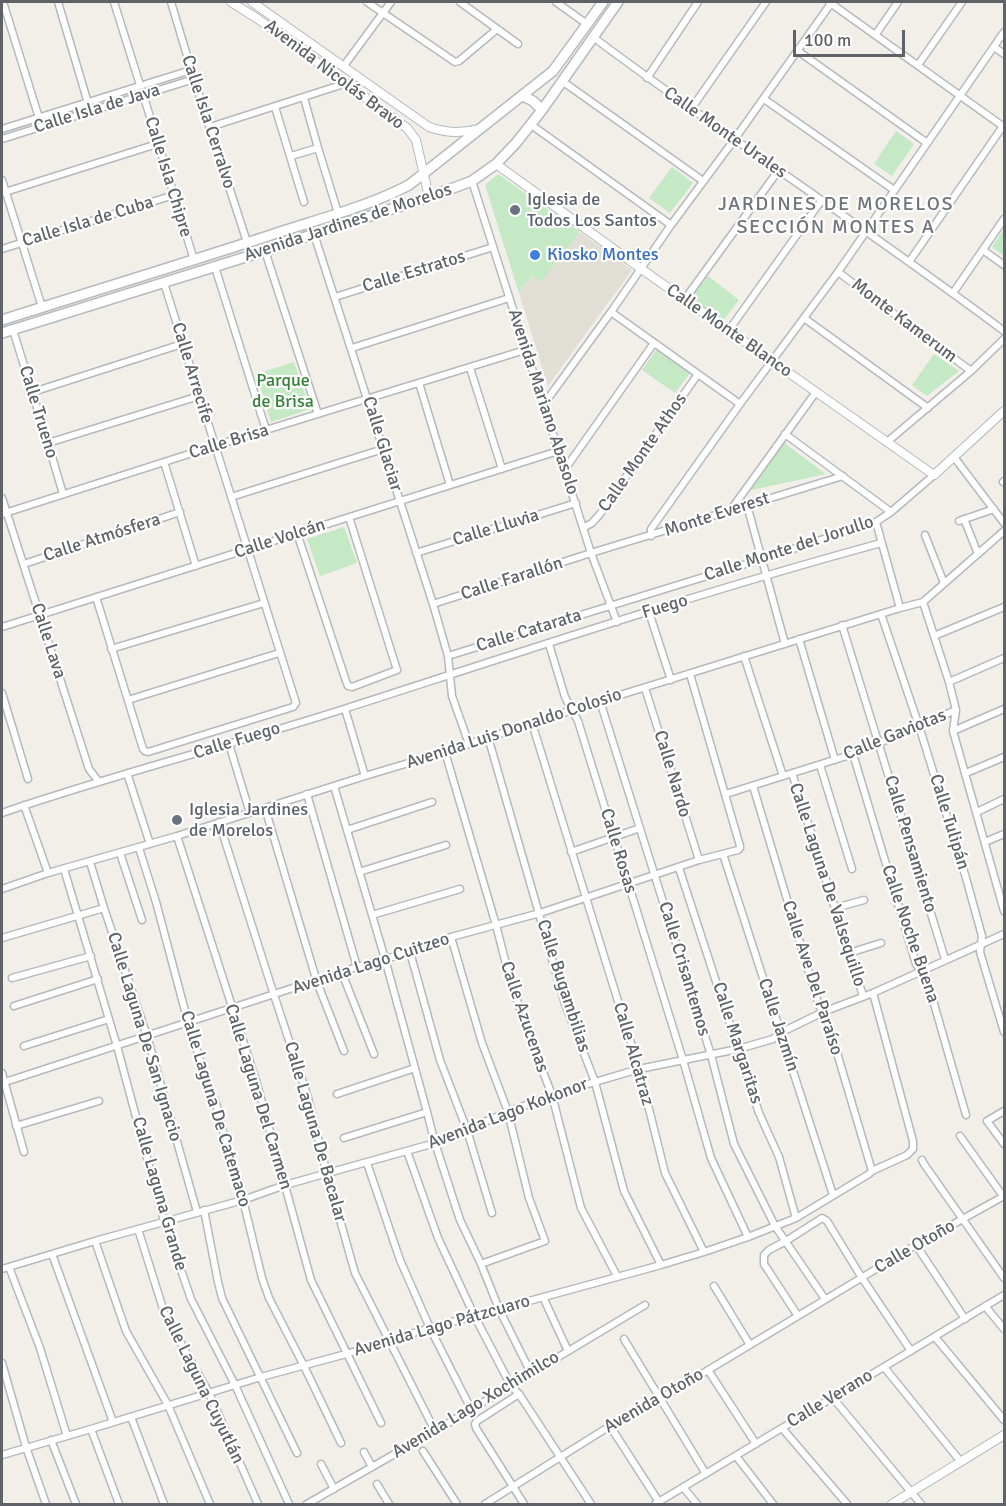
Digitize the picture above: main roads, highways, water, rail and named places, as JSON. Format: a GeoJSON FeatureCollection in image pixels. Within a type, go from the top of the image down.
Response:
{"type":"FeatureCollection","features":[{"type":"Feature","properties":{"kind":"main road","name":"Avenida Jardines de Morelos"},"geometry":{"type":"LineString","coordinates":[[2,320],[338,213],[386,197],[409,185],[553,71],[603,2]]}},
{"type":"Feature","properties":{"kind":"main road","name":"Avenida Jardines de Morelos"},"geometry":{"type":"LineString","coordinates":[[2,333],[265,251],[472,181],[496,164],[516,143],[618,2]]}},
{"type":"Feature","properties":{"kind":"main road"},"geometry":{"type":"LineString","coordinates":[[523,96],[533,101],[542,110]]}},
{"type":"Feature","properties":{"kind":"main road"},"geometry":{"type":"LineString","coordinates":[[59,302],[63,314]]}},
{"type":"Feature","properties":{"kind":"place","name":"Iglesia de Todos Los Santos"},"geometry":{"type":"Point","coordinates":[515,210]}},
{"type":"Feature","properties":{"kind":"place","name":"Kiosko Montes"},"geometry":{"type":"Point","coordinates":[535,255]}},
{"type":"Feature","properties":{"kind":"place","name":"Iglesia Jardines de Morelos"},"geometry":{"type":"Point","coordinates":[177,820]}},
{"type":"Feature","properties":{"kind":"district","name":"JARDINES DE MORELOS SECCIÓN MONTES A"},"geometry":{"type":"Point","coordinates":[836,216]}},
{"type":"Feature","properties":{"kind":"park label","name":"Parque de Brisa"},"geometry":{"type":"Point","coordinates":[283,391]}}]}
